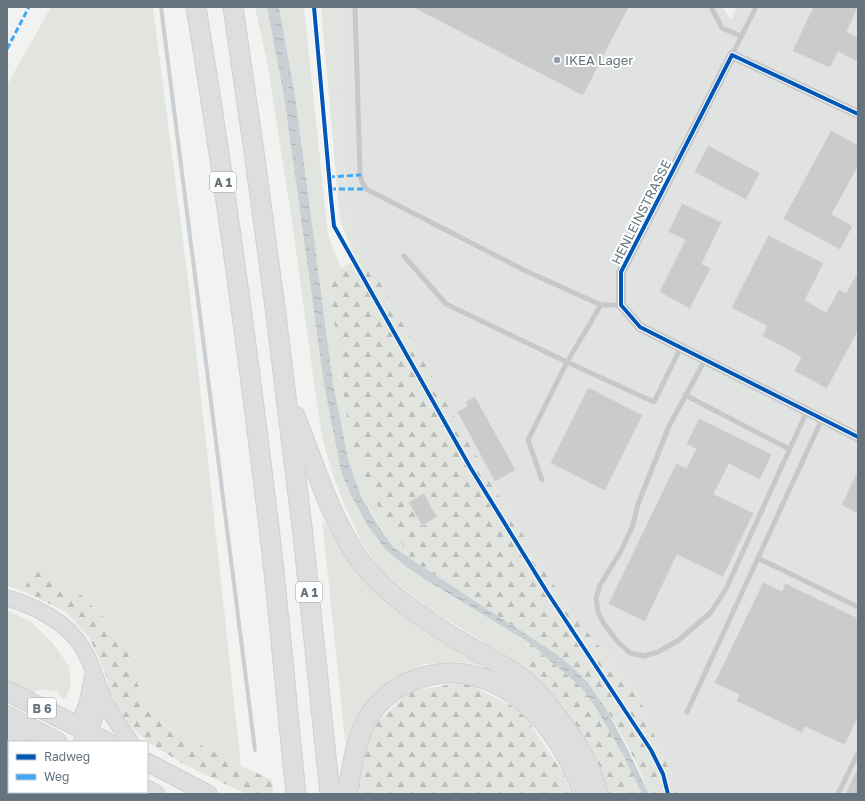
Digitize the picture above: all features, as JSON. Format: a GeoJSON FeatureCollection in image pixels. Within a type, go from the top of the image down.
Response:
{"type":"FeatureCollection","features":[{"type":"Feature","properties":{"kind":"highway","name":"A 1"},"geometry":{"type":"LineString","coordinates":[[196,7],[221,163],[270,538],[296,794]]}},
{"type":"Feature","properties":{"kind":"highway","name":"A 1"},"geometry":{"type":"LineString","coordinates":[[233,7],[255,159],[304,543],[330,794]]}},
{"type":"Feature","properties":{"kind":"highway"},"geometry":{"type":"LineString","coordinates":[[285,390],[334,516],[356,556],[384,586],[437,627],[500,664],[522,679],[544,699],[579,747],[596,785],[598,794]]}},
{"type":"Feature","properties":{"kind":"highway"},"geometry":{"type":"LineString","coordinates":[[347,794],[356,748],[368,718],[376,707],[389,694],[405,684],[416,679],[441,673],[457,673],[486,679],[509,690],[523,701],[537,714],[562,748],[572,764],[583,794]]}},
{"type":"Feature","properties":{"kind":"highway","name":"B 6"},"geometry":{"type":"LineString","coordinates":[[7,691],[79,735]]}},
{"type":"Feature","properties":{"kind":"highway","name":"B 6"},"geometry":{"type":"LineString","coordinates":[[7,716],[55,741]]}},
{"type":"Feature","properties":{"kind":"highway"},"geometry":{"type":"LineString","coordinates":[[7,724],[19,741]]}},
{"type":"Feature","properties":{"kind":"main road","name":"B 6"},"geometry":{"type":"LineString","coordinates":[[79,735],[104,741]]}},
{"type":"Feature","properties":{"kind":"main road"},"geometry":{"type":"LineString","coordinates":[[148,763],[208,794]]}},
{"type":"Feature","properties":{"kind":"street"},"geometry":{"type":"LineString","coordinates":[[732,55],[858,114]]}},
{"type":"Feature","properties":{"kind":"street","name":"HENLEINSTRASSE"},"geometry":{"type":"LineString","coordinates":[[622,305],[621,272],[732,55]]}},
{"type":"Feature","properties":{"kind":"street"},"geometry":{"type":"LineString","coordinates":[[622,305],[640,327],[858,437]]}},
{"type":"Feature","properties":{"kind":"street"},"geometry":{"type":"LineString","coordinates":[[7,598],[38,610],[68,630],[83,648],[106,704],[130,741]]}},
{"type":"Feature","properties":{"kind":"street"},"geometry":{"type":"LineString","coordinates":[[79,735],[93,674]]}},
{"type":"Feature","properties":{"kind":"street"},"geometry":{"type":"LineString","coordinates":[[79,735],[98,709],[100,689]]}},
{"type":"Feature","properties":{"kind":"lane"},"geometry":{"type":"LineString","coordinates":[[355,7],[360,172],[362,182],[366,189],[526,271],[573,293],[602,305],[622,305]]}},
{"type":"Feature","properties":{"kind":"lane"},"geometry":{"type":"LineString","coordinates":[[711,7],[722,28],[741,36]]}},
{"type":"Feature","properties":{"kind":"lane"},"geometry":{"type":"LineString","coordinates":[[732,55],[756,7]]}},
{"type":"Feature","properties":{"kind":"lane"},"geometry":{"type":"LineString","coordinates":[[404,256],[446,304],[566,362],[654,402],[681,347]]}},
{"type":"Feature","properties":{"kind":"lane"},"geometry":{"type":"LineString","coordinates":[[542,480],[528,440],[566,362],[602,305]]}},
{"type":"Feature","properties":{"kind":"lane"},"geometry":{"type":"LineString","coordinates":[[705,360],[666,433],[638,504],[633,525],[621,551],[600,585],[596,598],[598,612],[604,624],[618,642],[630,653],[644,656],[658,652],[679,640],[711,612],[726,589],[807,411]]}},
{"type":"Feature","properties":{"kind":"lane"},"geometry":{"type":"LineString","coordinates":[[685,395],[789,449]]}},
{"type":"Feature","properties":{"kind":"lane"},"geometry":{"type":"LineString","coordinates":[[687,712],[822,419]]}},
{"type":"Feature","properties":{"kind":"lane"},"geometry":{"type":"LineString","coordinates":[[758,558],[858,607]]}},
{"type":"Feature","properties":{"kind":"lane"},"geometry":{"type":"LineString","coordinates":[[838,794],[858,754]]}},
{"type":"Feature","properties":{"kind":"shaded area"},"geometry":{"type":"Polygon","coordinates":[[[341,7],[722,7],[731,19],[737,7],[858,7],[858,794],[679,794],[636,691],[569,610],[496,491],[388,299],[347,222],[340,92],[341,7]]]}},
{"type":"Feature","properties":{"kind":"green space"},"geometry":{"type":"Polygon","coordinates":[[[51,7],[153,7],[190,295],[241,766],[164,726],[141,695],[123,637],[34,571],[23,591],[7,586],[7,85],[51,7]]]}},
{"type":"Feature","properties":{"kind":"green space"},"geometry":{"type":"Polygon","coordinates":[[[255,7],[267,7],[284,97],[324,384],[341,472],[367,525],[386,550],[405,566],[431,583],[528,642],[524,669],[496,649],[430,610],[382,571],[361,541],[343,502],[323,441],[293,228],[267,61],[255,7]]]}},
{"type":"Feature","properties":{"kind":"green space"},"geometry":{"type":"Polygon","coordinates":[[[279,7],[304,7],[328,235],[341,268],[332,272],[330,288],[350,438],[374,500],[412,560],[394,548],[361,496],[348,459],[333,383],[295,95],[279,7]]]}},
{"type":"Feature","properties":{"kind":"green space"},"geometry":{"type":"Polygon","coordinates":[[[321,7],[341,7],[340,92],[347,222],[365,255],[356,260],[340,221],[321,7]]]}},
{"type":"Feature","properties":{"kind":"green space"},"geometry":{"type":"Polygon","coordinates":[[[365,255],[496,491],[569,610],[636,691],[679,794],[649,794],[633,756],[623,737],[600,701],[573,669],[558,655],[412,560],[374,500],[350,438],[330,288],[332,272],[365,255]]]}},
{"type":"Feature","properties":{"kind":"green space"},"geometry":{"type":"Polygon","coordinates":[[[322,519],[373,591],[431,631],[489,667],[461,662],[424,664],[391,679],[374,697],[346,750],[322,519]]]}},
{"type":"Feature","properties":{"kind":"green space"},"geometry":{"type":"Polygon","coordinates":[[[34,570],[78,592],[123,637],[141,695],[164,726],[241,766],[272,780],[273,794],[246,794],[185,765],[148,742],[126,722],[110,692],[105,673],[90,639],[66,612],[23,591],[34,570]]]}},
{"type":"Feature","properties":{"kind":"green space"},"geometry":{"type":"Polygon","coordinates":[[[7,610],[30,621],[52,642],[69,666],[71,686],[66,697],[63,699],[57,692],[42,689],[29,693],[7,681],[7,610]]]}},
{"type":"Feature","properties":{"kind":"green space"},"geometry":{"type":"Polygon","coordinates":[[[528,642],[582,688],[596,708],[623,755],[642,794],[608,794],[607,788],[585,741],[561,705],[524,669],[528,642]]]}},
{"type":"Feature","properties":{"kind":"green space"},"geometry":{"type":"Polygon","coordinates":[[[466,682],[522,712],[563,773],[571,794],[359,794],[359,768],[372,728],[410,691],[466,682]]]}},
{"type":"Feature","properties":{"kind":"water"},"geometry":{"type":"Polygon","coordinates":[[[267,7],[279,7],[295,95],[333,383],[348,459],[361,496],[376,522],[394,548],[558,655],[588,683],[606,709],[649,794],[642,794],[623,755],[596,708],[582,688],[528,642],[405,566],[386,550],[367,525],[351,495],[341,472],[324,384],[284,97],[267,7]]]}},
{"type":"Feature","properties":{"kind":"building","name":"IKEA Lager"},"geometry":{"type":"Polygon","coordinates":[[[412,7],[629,7],[583,96],[412,7]]]}},
{"type":"Feature","properties":{"kind":"building"},"geometry":{"type":"Polygon","coordinates":[[[813,7],[858,7],[847,32],[858,37],[858,62],[838,52],[830,68],[792,51],[813,7]]]}},
{"type":"Feature","properties":{"kind":"building"},"geometry":{"type":"Polygon","coordinates":[[[831,130],[858,145],[858,167],[832,214],[853,226],[840,250],[783,219],[831,130]]]}},
{"type":"Feature","properties":{"kind":"building"},"geometry":{"type":"Polygon","coordinates":[[[708,145],[760,173],[746,200],[694,172],[708,145]]]}},
{"type":"Feature","properties":{"kind":"building"},"geometry":{"type":"Polygon","coordinates":[[[682,203],[722,222],[702,264],[711,268],[690,309],[659,292],[685,240],[668,232],[682,203]]]}},
{"type":"Feature","properties":{"kind":"building"},"geometry":{"type":"Polygon","coordinates":[[[768,235],[824,263],[805,300],[826,312],[839,289],[846,293],[858,271],[858,331],[827,389],[794,371],[801,357],[762,336],[767,326],[731,308],[768,235]]]}},
{"type":"Feature","properties":{"kind":"building"},"geometry":{"type":"Polygon","coordinates":[[[588,387],[643,415],[605,491],[550,463],[588,387]]]}},
{"type":"Feature","properties":{"kind":"building"},"geometry":{"type":"Polygon","coordinates":[[[475,396],[516,470],[495,482],[457,412],[467,406],[465,402],[475,396]]]}},
{"type":"Feature","properties":{"kind":"building"},"geometry":{"type":"Polygon","coordinates":[[[699,418],[772,454],[760,480],[729,464],[714,494],[754,513],[723,577],[677,555],[645,622],[608,604],[676,463],[686,468],[696,449],[686,444],[699,418]]]}},
{"type":"Feature","properties":{"kind":"building"},"geometry":{"type":"Polygon","coordinates":[[[858,470],[858,514],[841,505],[858,470]]]}},
{"type":"Feature","properties":{"kind":"building"},"geometry":{"type":"Polygon","coordinates":[[[424,493],[437,517],[422,526],[408,502],[424,493]]]}},
{"type":"Feature","properties":{"kind":"building"},"geometry":{"type":"Polygon","coordinates":[[[763,582],[782,591],[785,583],[858,618],[858,717],[845,745],[805,727],[802,733],[736,701],[739,695],[714,683],[763,582]]]}},
{"type":"Feature","properties":{"kind":"building"},"geometry":{"type":"Polygon","coordinates":[[[858,767],[858,794],[845,794],[858,767]]]}},
{"type":"Feature","properties":{"kind":"waterway"},"geometry":{"type":"LineString","coordinates":[[161,7],[255,750]]}},
{"type":"Feature","properties":{"kind":"marked path"},"geometry":{"type":"LineString","coordinates":[[7,49],[29,7]]}},
{"type":"Feature","properties":{"kind":"marked path"},"geometry":{"type":"LineString","coordinates":[[329,177],[361,175]]}},
{"type":"Feature","properties":{"kind":"marked path"},"geometry":{"type":"LineString","coordinates":[[330,189],[366,189]]}},
{"type":"Feature","properties":{"kind":"cycle path"},"geometry":{"type":"LineString","coordinates":[[314,7],[334,226],[470,467],[547,592],[651,750],[663,774],[668,794]]}},
{"type":"Feature","properties":{"kind":"cycle path"},"geometry":{"type":"LineString","coordinates":[[858,114],[732,55],[621,272],[621,305],[640,327],[858,437]]}},
{"type":"Feature","properties":{"kind":"place","name":"IKEA Lager"},"geometry":{"type":"Point","coordinates":[557,60]}}]}
